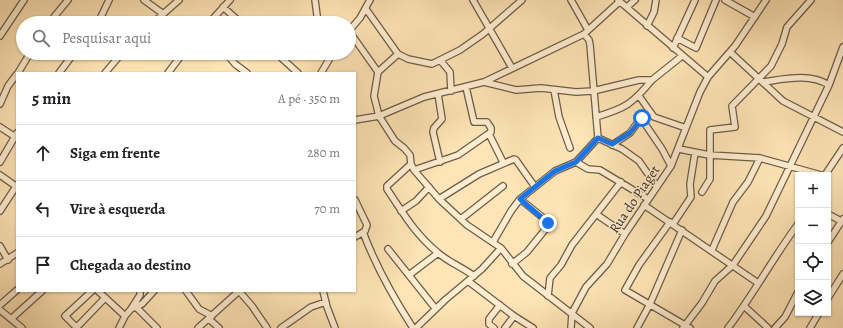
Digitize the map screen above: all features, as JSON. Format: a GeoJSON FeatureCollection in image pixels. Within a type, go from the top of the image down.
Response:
{"type":"FeatureCollection","features":[{"type":"Feature","properties":{"kind":"street"},"geometry":{"type":"LineString","coordinates":[[0,36],[2,27],[24,0]]}},
{"type":"Feature","properties":{"kind":"street"},"geometry":{"type":"LineString","coordinates":[[55,16],[68,0]]}},
{"type":"Feature","properties":{"kind":"street"},"geometry":{"type":"LineString","coordinates":[[101,16],[109,0]]}},
{"type":"Feature","properties":{"kind":"street"},"geometry":{"type":"LineString","coordinates":[[144,0],[162,13]]}},
{"type":"Feature","properties":{"kind":"street"},"geometry":{"type":"LineString","coordinates":[[159,16],[179,0]]}},
{"type":"Feature","properties":{"kind":"street"},"geometry":{"type":"LineString","coordinates":[[215,16],[230,0]]}},
{"type":"Feature","properties":{"kind":"street"},"geometry":{"type":"LineString","coordinates":[[315,0],[317,16]]}},
{"type":"Feature","properties":{"kind":"street"},"geometry":{"type":"LineString","coordinates":[[356,22],[366,9],[370,0]]}},
{"type":"Feature","properties":{"kind":"street"},"geometry":{"type":"LineString","coordinates":[[473,0],[512,68]]}},
{"type":"Feature","properties":{"kind":"street"},"geometry":{"type":"LineString","coordinates":[[366,9],[398,54],[408,59],[428,64],[460,50],[483,34],[522,0]]}},
{"type":"Feature","properties":{"kind":"street"},"geometry":{"type":"LineString","coordinates":[[494,242],[511,211],[520,199],[555,171],[576,162],[598,138],[590,42],[571,0]]}},
{"type":"Feature","properties":{"kind":"street"},"geometry":{"type":"LineString","coordinates":[[626,7],[635,0]]}},
{"type":"Feature","properties":{"kind":"street"},"geometry":{"type":"LineString","coordinates":[[647,26],[654,12],[656,0]]}},
{"type":"Feature","properties":{"kind":"street"},"geometry":{"type":"LineString","coordinates":[[673,48],[695,0]]}},
{"type":"Feature","properties":{"kind":"street"},"geometry":{"type":"LineString","coordinates":[[677,38],[696,48],[716,0]]}},
{"type":"Feature","properties":{"kind":"street"},"geometry":{"type":"LineString","coordinates":[[725,0],[755,17]]}},
{"type":"Feature","properties":{"kind":"street","name":"Rua do Piaget"},"geometry":{"type":"LineString","coordinates":[[571,328],[572,313],[586,287],[607,264],[625,234],[671,166],[700,92],[708,77],[730,52],[766,0]]}},
{"type":"Feature","properties":{"kind":"street"},"geometry":{"type":"LineString","coordinates":[[702,192],[710,179],[710,130],[735,127],[732,106],[762,80],[774,62],[787,27],[811,0]]}},
{"type":"Feature","properties":{"kind":"street"},"geometry":{"type":"LineString","coordinates":[[356,120],[379,116],[424,97],[484,82],[540,56],[586,32],[618,1],[708,77]]}},
{"type":"Feature","properties":{"kind":"street"},"geometry":{"type":"LineString","coordinates":[[223,7],[231,16]]}},
{"type":"Feature","properties":{"kind":"street"},"geometry":{"type":"LineString","coordinates":[[356,41],[378,72]]}},
{"type":"Feature","properties":{"kind":"street"},"geometry":{"type":"LineString","coordinates":[[695,153],[690,184],[691,197],[639,265],[625,288],[626,292],[650,304],[687,327],[715,281],[733,265],[766,216],[815,117],[843,47]]}},
{"type":"Feature","properties":{"kind":"street"},"geometry":{"type":"LineString","coordinates":[[730,52],[788,104],[843,132]]}},
{"type":"Feature","properties":{"kind":"street"},"geometry":{"type":"LineString","coordinates":[[398,54],[378,72],[374,96],[379,116],[395,141],[410,155],[410,164],[414,170],[439,199],[461,220],[479,235],[494,242],[501,248],[512,264],[523,276],[590,328]]}},
{"type":"Feature","properties":{"kind":"street"},"geometry":{"type":"LineString","coordinates":[[596,117],[622,109],[639,96],[652,80],[682,56]]}},
{"type":"Feature","properties":{"kind":"street"},"geometry":{"type":"LineString","coordinates":[[19,72],[26,60]]}},
{"type":"Feature","properties":{"kind":"street"},"geometry":{"type":"LineString","coordinates":[[60,72],[69,60]]}},
{"type":"Feature","properties":{"kind":"street"},"geometry":{"type":"LineString","coordinates":[[107,72],[116,60]]}},
{"type":"Feature","properties":{"kind":"street"},"geometry":{"type":"LineString","coordinates":[[169,72],[178,60]]}},
{"type":"Feature","properties":{"kind":"street"},"geometry":{"type":"LineString","coordinates":[[232,60],[246,72]]}},
{"type":"Feature","properties":{"kind":"street"},"geometry":{"type":"LineString","coordinates":[[284,60],[297,72]]}},
{"type":"Feature","properties":{"kind":"street"},"geometry":{"type":"LineString","coordinates":[[322,72],[329,60]]}},
{"type":"Feature","properties":{"kind":"street"},"geometry":{"type":"LineString","coordinates":[[440,60],[450,72],[452,91]]}},
{"type":"Feature","properties":{"kind":"street"},"geometry":{"type":"LineString","coordinates":[[0,104],[8,86],[16,76]]}},
{"type":"Feature","properties":{"kind":"street"},"geometry":{"type":"LineString","coordinates":[[762,80],[807,78],[821,80],[829,85]]}},
{"type":"Feature","properties":{"kind":"street"},"geometry":{"type":"LineString","coordinates":[[484,82],[516,90],[594,91],[639,80],[652,80]]}},
{"type":"Feature","properties":{"kind":"street"},"geometry":{"type":"LineString","coordinates":[[414,170],[458,155],[489,134],[491,128],[487,122],[475,123],[474,121],[466,87]]}},
{"type":"Feature","properties":{"kind":"street"},"geometry":{"type":"LineString","coordinates":[[554,90],[559,117],[570,148]]}},
{"type":"Feature","properties":{"kind":"street"},"geometry":{"type":"LineString","coordinates":[[438,94],[442,119],[434,128],[433,132],[440,162]]}},
{"type":"Feature","properties":{"kind":"street"},"geometry":{"type":"LineString","coordinates":[[639,96],[654,117],[686,128]]}},
{"type":"Feature","properties":{"kind":"street"},"geometry":{"type":"LineString","coordinates":[[612,144],[630,133],[642,118],[662,148],[671,166]]}},
{"type":"Feature","properties":{"kind":"street"},"geometry":{"type":"LineString","coordinates":[[0,128],[16,136],[0,162]]}},
{"type":"Feature","properties":{"kind":"street"},"geometry":{"type":"LineString","coordinates":[[489,134],[503,162]]}},
{"type":"Feature","properties":{"kind":"street"},"geometry":{"type":"LineString","coordinates":[[598,138],[612,144],[639,161],[656,187]]}},
{"type":"Feature","properties":{"kind":"street"},"geometry":{"type":"LineString","coordinates":[[679,148],[695,153],[709,155],[760,158],[811,172]]}},
{"type":"Feature","properties":{"kind":"street"},"geometry":{"type":"LineString","coordinates":[[827,172],[843,148]]}},
{"type":"Feature","properties":{"kind":"street"},"geometry":{"type":"LineString","coordinates":[[712,250],[733,202],[748,182],[760,158]]}},
{"type":"Feature","properties":{"kind":"street"},"geometry":{"type":"LineString","coordinates":[[439,199],[479,174],[503,162],[516,160],[535,187]]}},
{"type":"Feature","properties":{"kind":"street"},"geometry":{"type":"LineString","coordinates":[[576,162],[588,169],[600,170],[648,199]]}},
{"type":"Feature","properties":{"kind":"street"},"geometry":{"type":"LineString","coordinates":[[410,164],[386,188],[401,212],[431,246],[438,253],[461,266],[474,276]]}},
{"type":"Feature","properties":{"kind":"street"},"geometry":{"type":"LineString","coordinates":[[0,175],[16,185]]}},
{"type":"Feature","properties":{"kind":"street"},"geometry":{"type":"LineString","coordinates":[[548,296],[550,278],[621,182]]}},
{"type":"Feature","properties":{"kind":"street"},"geometry":{"type":"LineString","coordinates":[[461,220],[503,186]]}},
{"type":"Feature","properties":{"kind":"street"},"geometry":{"type":"LineString","coordinates":[[0,211],[16,187]]}},
{"type":"Feature","properties":{"kind":"street"},"geometry":{"type":"LineString","coordinates":[[401,212],[416,201],[429,188]]}},
{"type":"Feature","properties":{"kind":"street"},"geometry":{"type":"LineString","coordinates":[[512,264],[527,252],[548,226],[547,222],[520,199]]}},
{"type":"Feature","properties":{"kind":"street"},"geometry":{"type":"LineString","coordinates":[[356,202],[368,225],[366,231],[356,236]]}},
{"type":"Feature","properties":{"kind":"street"},"geometry":{"type":"LineString","coordinates":[[644,205],[712,250],[758,283]]}},
{"type":"Feature","properties":{"kind":"street"},"geometry":{"type":"LineString","coordinates":[[596,214],[625,234]]}},
{"type":"Feature","properties":{"kind":"street"},"geometry":{"type":"LineString","coordinates":[[831,215],[843,221],[831,238]]}},
{"type":"Feature","properties":{"kind":"street"},"geometry":{"type":"LineString","coordinates":[[728,328],[795,228]]}},
{"type":"Feature","properties":{"kind":"street"},"geometry":{"type":"LineString","coordinates":[[636,328],[650,304],[682,230]]}},
{"type":"Feature","properties":{"kind":"street"},"geometry":{"type":"LineString","coordinates":[[363,232],[372,257],[389,290],[415,328],[435,308],[474,276],[501,248]]}},
{"type":"Feature","properties":{"kind":"street"},"geometry":{"type":"LineString","coordinates":[[0,246],[8,260]]}},
{"type":"Feature","properties":{"kind":"street"},"geometry":{"type":"LineString","coordinates":[[430,258],[431,246]]}},
{"type":"Feature","properties":{"kind":"street"},"geometry":{"type":"LineString","coordinates":[[388,249],[435,308]]}},
{"type":"Feature","properties":{"kind":"street"},"geometry":{"type":"LineString","coordinates":[[409,275],[438,253]]}},
{"type":"Feature","properties":{"kind":"street"},"geometry":{"type":"LineString","coordinates":[[0,264],[16,254]]}},
{"type":"Feature","properties":{"kind":"street"},"geometry":{"type":"LineString","coordinates":[[831,293],[843,274]]}},
{"type":"Feature","properties":{"kind":"street"},"geometry":{"type":"LineString","coordinates":[[468,281],[514,316],[533,328]]}},
{"type":"Feature","properties":{"kind":"street"},"geometry":{"type":"LineString","coordinates":[[0,305],[16,291]]}},
{"type":"Feature","properties":{"kind":"street"},"geometry":{"type":"LineString","coordinates":[[11,319],[41,292]]}},
{"type":"Feature","properties":{"kind":"street"},"geometry":{"type":"LineString","coordinates":[[91,292],[66,316],[76,328],[106,298]]}},
{"type":"Feature","properties":{"kind":"street"},"geometry":{"type":"LineString","coordinates":[[99,292],[125,316]]}},
{"type":"Feature","properties":{"kind":"street"},"geometry":{"type":"LineString","coordinates":[[119,328],[125,316],[131,310],[140,295],[140,292]]}},
{"type":"Feature","properties":{"kind":"street"},"geometry":{"type":"LineString","coordinates":[[131,310],[138,308],[153,292]]}},
{"type":"Feature","properties":{"kind":"street"},"geometry":{"type":"LineString","coordinates":[[187,292],[199,309],[219,328]]}},
{"type":"Feature","properties":{"kind":"street"},"geometry":{"type":"LineString","coordinates":[[198,328],[238,292]]}},
{"type":"Feature","properties":{"kind":"street"},"geometry":{"type":"LineString","coordinates":[[240,292],[252,306],[267,328]]}},
{"type":"Feature","properties":{"kind":"street"},"geometry":{"type":"LineString","coordinates":[[323,292],[335,328]]}},
{"type":"Feature","properties":{"kind":"street"},"geometry":{"type":"LineString","coordinates":[[775,328],[785,318],[795,298]]}},
{"type":"Feature","properties":{"kind":"street"},"geometry":{"type":"LineString","coordinates":[[281,328],[311,307],[326,302]]}},
{"type":"Feature","properties":{"kind":"street"},"geometry":{"type":"LineString","coordinates":[[494,328],[489,324],[489,320],[500,305]]}},
{"type":"Feature","properties":{"kind":"street"},"geometry":{"type":"LineString","coordinates":[[744,306],[768,328]]}},
{"type":"Feature","properties":{"kind":"street"},"geometry":{"type":"LineString","coordinates":[[138,308],[157,328]]}},
{"type":"Feature","properties":{"kind":"street"},"geometry":{"type":"LineString","coordinates":[[0,310],[22,328]]}},
{"type":"Feature","properties":{"kind":"street"},"geometry":{"type":"LineString","coordinates":[[505,328],[514,316]]}},
{"type":"Feature","properties":{"kind":"street"},"geometry":{"type":"LineString","coordinates":[[810,328],[817,316]]}},
{"type":"Feature","properties":{"kind":"route"},"geometry":{"type":"LineString","coordinates":[[548,223],[520,199],[558,169],[576,162],[598,138],[612,144],[633,131],[639,119],[642,118]]}}]}
